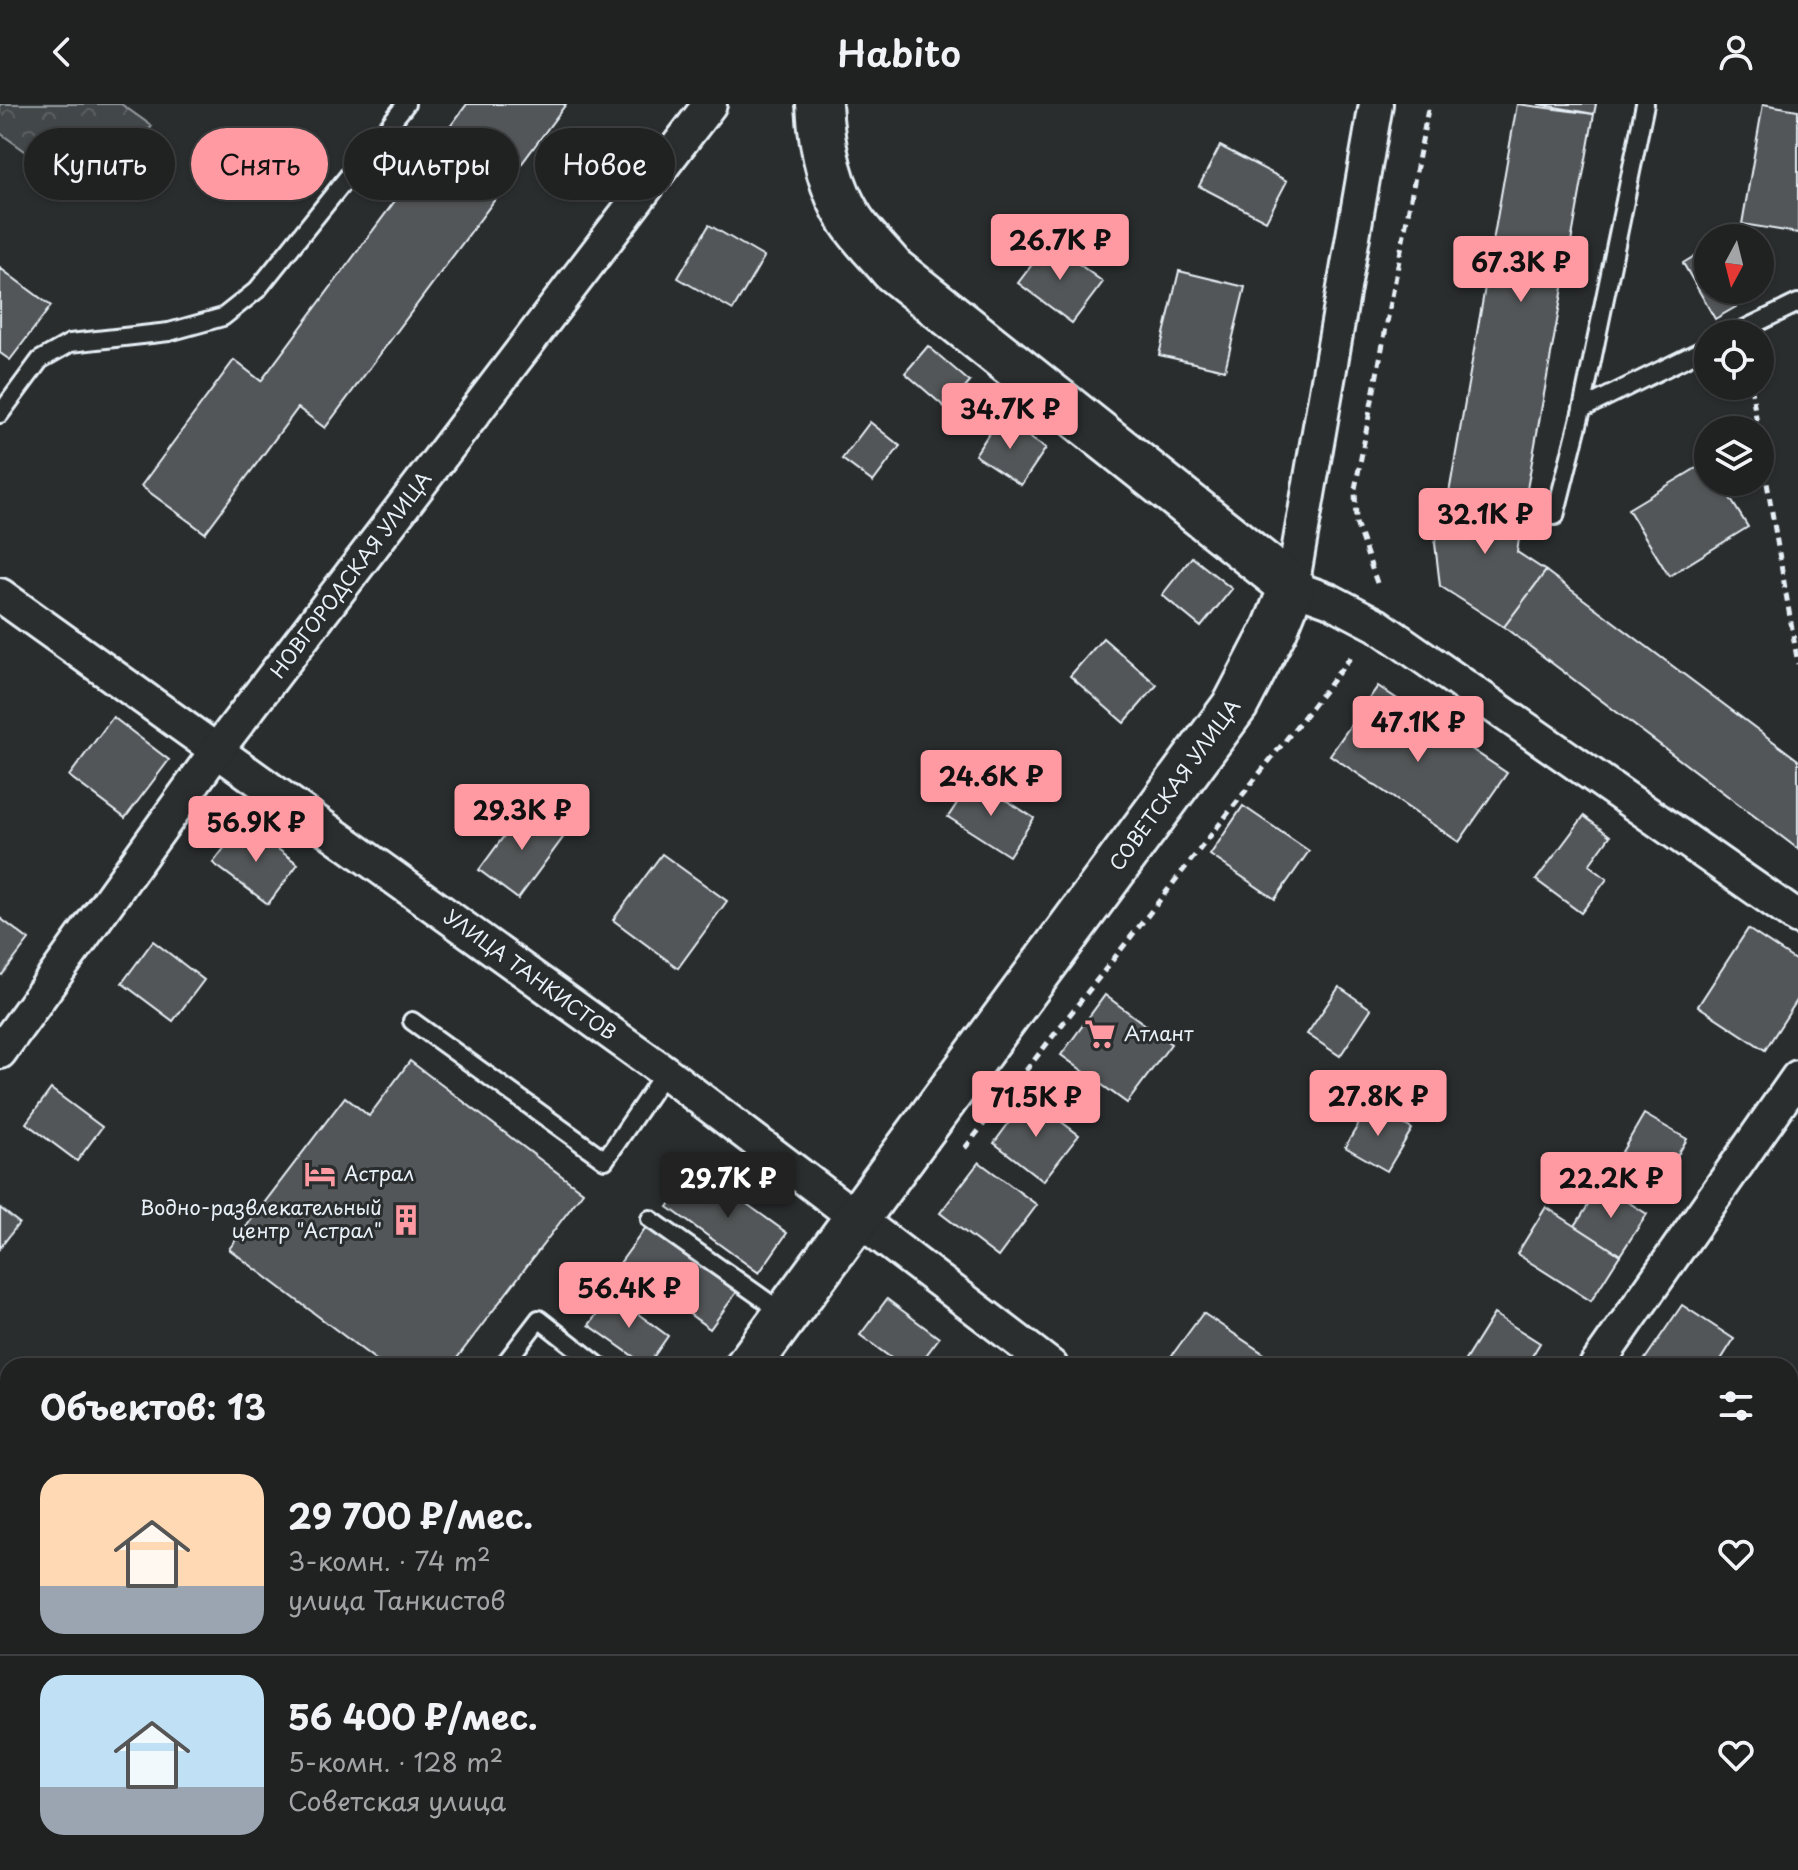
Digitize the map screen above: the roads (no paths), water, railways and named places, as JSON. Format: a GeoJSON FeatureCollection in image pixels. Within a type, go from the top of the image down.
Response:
{"type":"FeatureCollection","features":[{"type":"Feature","properties":{"kind":"main road"},"geometry":{"type":"LineString","coordinates":[[819,104],[821,137],[828,167],[850,219],[892,269],[1292,587]]}},
{"type":"Feature","properties":{"kind":"main road","name":"СОВЕТСКАЯ УЛИЦА"},"geometry":{"type":"LineString","coordinates":[[754,1358],[1236,704],[1292,587]]}},
{"type":"Feature","properties":{"kind":"street","name":"СОВЕТСКАЯ УЛИЦА"},"geometry":{"type":"LineString","coordinates":[[1292,587],[1376,104]]}},
{"type":"Feature","properties":{"kind":"street","name":"НОВГОРОДСКАЯ УЛИЦА"},"geometry":{"type":"LineString","coordinates":[[0,1052],[217,750],[707,105]]}},
{"type":"Feature","properties":{"kind":"street"},"geometry":{"type":"LineString","coordinates":[[1292,587],[1331,601],[1377,625],[1798,918]]}},
{"type":"Feature","properties":{"kind":"street","name":"УЛИЦА ТАНКИСТОВ"},"geometry":{"type":"LineString","coordinates":[[0,595],[665,1072],[1041,1358]]}},
{"type":"Feature","properties":{"kind":"street"},"geometry":{"type":"LineString","coordinates":[[1602,1358],[1798,1077]]}},
{"type":"Feature","properties":{"kind":"lane"},"geometry":{"type":"LineString","coordinates":[[0,414],[40,360],[70,343],[169,332],[223,317],[257,290],[406,104]]}},
{"type":"Feature","properties":{"kind":"lane"},"geometry":{"type":"LineString","coordinates":[[1555,516],[1582,409],[1645,104]]}},
{"type":"Feature","properties":{"kind":"lane"},"geometry":{"type":"LineString","coordinates":[[1763,320],[1798,303]]}},
{"type":"Feature","properties":{"kind":"lane"},"geometry":{"type":"LineString","coordinates":[[1582,409],[1694,354]]}},
{"type":"Feature","properties":{"kind":"lane"},"geometry":{"type":"LineString","coordinates":[[412,1021],[605,1160],[665,1072]]}},
{"type":"Feature","properties":{"kind":"lane"},"geometry":{"type":"LineString","coordinates":[[650,1219],[786,1315]]}},
{"type":"Feature","properties":{"kind":"lane"},"geometry":{"type":"LineString","coordinates":[[509,1358],[539,1319],[589,1358]]}},
{"type":"Feature","properties":{"kind":"place","name":"Атлант"},"geometry":{"type":"Point","coordinates":[1100,1034]}},
{"type":"Feature","properties":{"kind":"place","name":"Астрал"},"geometry":{"type":"Point","coordinates":[320,1174]}},
{"type":"Feature","properties":{"kind":"place","name":"Водно-развлекательный центр \"Астрал\""},"geometry":{"type":"Point","coordinates":[406,1220]}}]}
